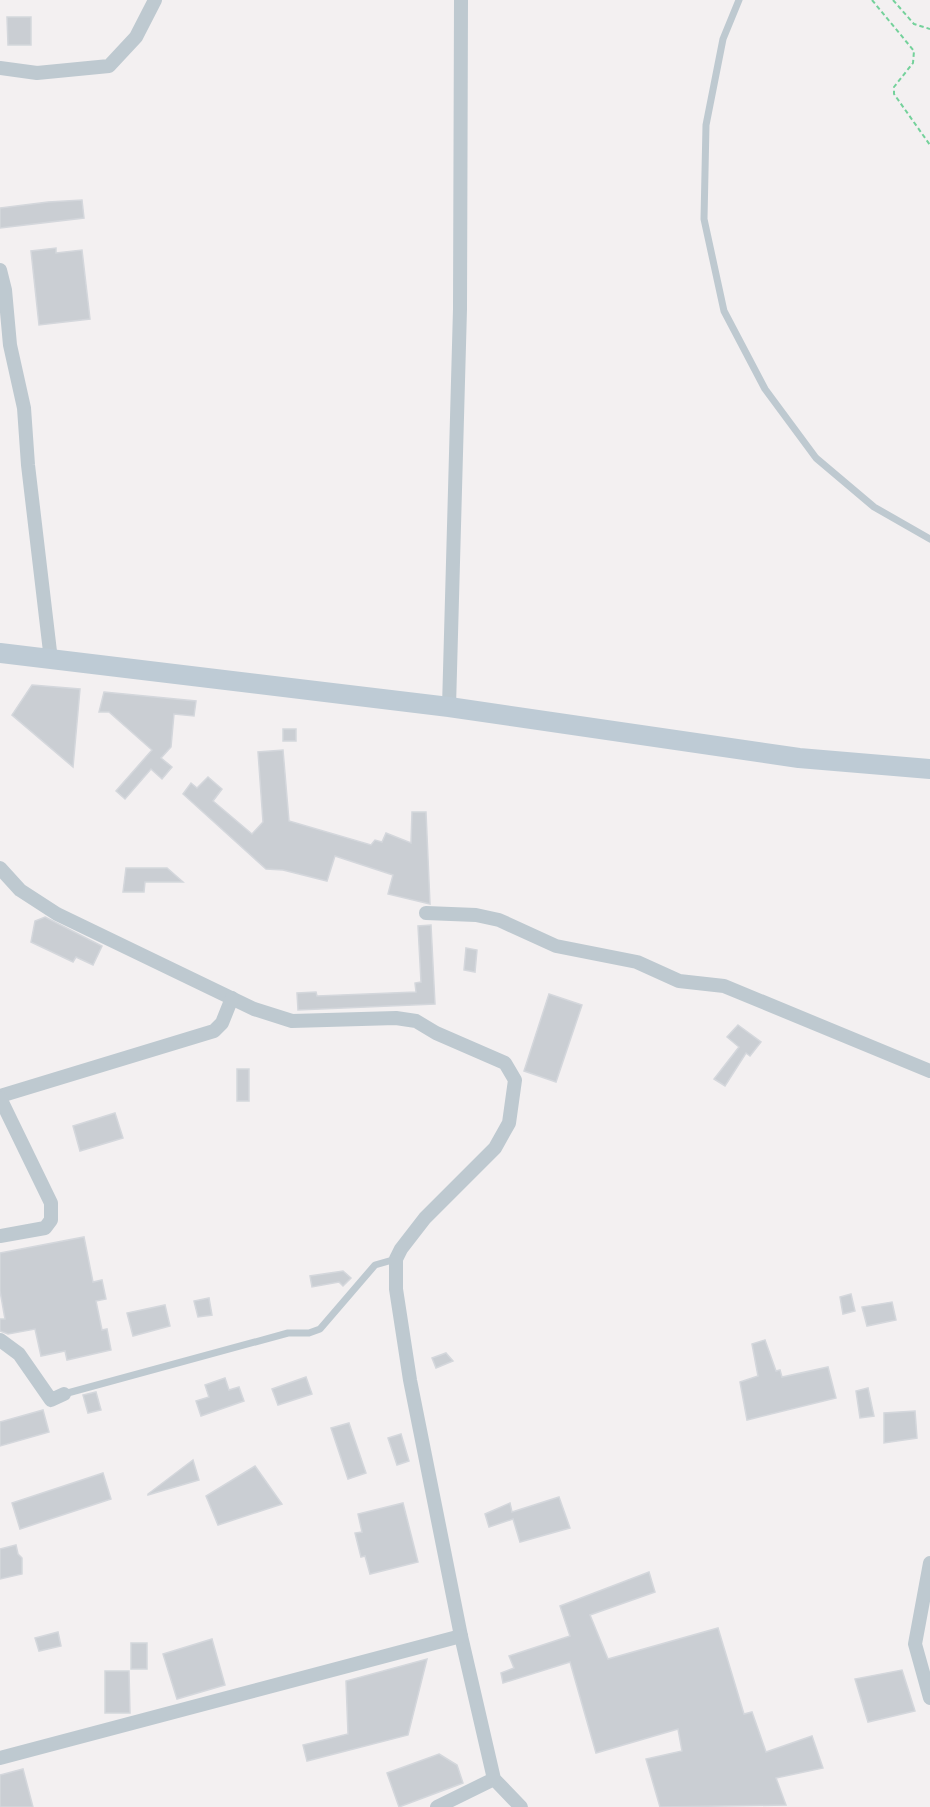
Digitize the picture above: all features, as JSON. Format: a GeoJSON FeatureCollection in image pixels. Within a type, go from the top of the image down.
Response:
{"type":"FeatureCollection","features":[{"type":"Feature","properties":{"kind":"main road"},"geometry":{"type":"LineString","coordinates":[[0,653],[449,707],[800,758],[930,769]]}},
{"type":"Feature","properties":{"kind":"street"},"geometry":{"type":"LineString","coordinates":[[0,68],[37,73],[109,66],[136,37],[155,0]]}},
{"type":"Feature","properties":{"kind":"street"},"geometry":{"type":"LineString","coordinates":[[449,707],[459,309],[461,0]]}},
{"type":"Feature","properties":{"kind":"street"},"geometry":{"type":"LineString","coordinates":[[0,270],[10,345],[24,408],[28,465],[51,660]]}},
{"type":"Feature","properties":{"kind":"street"},"geometry":{"type":"LineString","coordinates":[[0,868],[20,890],[57,914],[254,1009],[292,1022],[396,1018],[417,1021],[436,1033],[505,1063],[514,1080],[509,1123],[495,1148],[425,1218],[401,1249],[396,1259],[396,1289],[410,1380],[461,1636],[494,1779],[521,1807]]}},
{"type":"Feature","properties":{"kind":"street"},"geometry":{"type":"LineString","coordinates":[[426,913],[476,915],[499,920],[555,946],[637,962],[679,981],[724,986],[930,1071]]}},
{"type":"Feature","properties":{"kind":"street"},"geometry":{"type":"LineString","coordinates":[[0,1236],[45,1228],[51,1220],[51,1203],[0,1097],[214,1031],[222,1023],[232,998]]}},
{"type":"Feature","properties":{"kind":"street"},"geometry":{"type":"LineString","coordinates":[[0,1340],[19,1354],[51,1400],[64,1395]]}},
{"type":"Feature","properties":{"kind":"street"},"geometry":{"type":"LineString","coordinates":[[930,1563],[915,1644],[930,1698]]}},
{"type":"Feature","properties":{"kind":"street"},"geometry":{"type":"LineString","coordinates":[[0,1758],[461,1636]]}},
{"type":"Feature","properties":{"kind":"street"},"geometry":{"type":"LineString","coordinates":[[437,1807],[494,1779]]}},
{"type":"Feature","properties":{"kind":"lane"},"geometry":{"type":"LineString","coordinates":[[739,0],[723,39],[706,125],[704,219],[724,311],[765,389],[816,458],[874,507],[930,539]]}},
{"type":"Feature","properties":{"kind":"lane"},"geometry":{"type":"LineString","coordinates":[[64,1395],[288,1333],[309,1333],[320,1329],[375,1265],[396,1259]]}},
{"type":"Feature","properties":{"kind":"path"},"geometry":{"type":"LineString","coordinates":[[872,0],[914,51],[913,63],[894,87],[894,94],[930,145]]}},
{"type":"Feature","properties":{"kind":"path"},"geometry":{"type":"LineString","coordinates":[[893,0],[914,24],[930,29]]}},
{"type":"Feature","properties":{"kind":"building"},"geometry":{"type":"Polygon","coordinates":[[[7,17],[31,17],[31,45],[8,45],[7,17]]]}},
{"type":"Feature","properties":{"kind":"building"},"geometry":{"type":"Polygon","coordinates":[[[82,200],[84,218],[0,228],[0,208],[82,200]]]}},
{"type":"Feature","properties":{"kind":"building"},"geometry":{"type":"Polygon","coordinates":[[[56,248],[56,253],[82,250],[90,319],[39,325],[31,251],[56,248]]]}},
{"type":"Feature","properties":{"kind":"building"},"geometry":{"type":"Polygon","coordinates":[[[32,685],[80,689],[73,767],[12,715],[32,685]]]}},
{"type":"Feature","properties":{"kind":"building"},"geometry":{"type":"Polygon","coordinates":[[[104,692],[196,701],[194,716],[174,714],[171,747],[161,758],[172,767],[162,779],[151,769],[125,799],[116,791],[152,750],[109,712],[99,712],[104,692]]]}},
{"type":"Feature","properties":{"kind":"building"},"geometry":{"type":"Polygon","coordinates":[[[283,729],[296,729],[296,741],[283,741],[283,729]]]}},
{"type":"Feature","properties":{"kind":"building"},"geometry":{"type":"Polygon","coordinates":[[[283,750],[289,821],[371,845],[375,840],[382,842],[386,833],[411,843],[412,812],[426,812],[430,904],[388,894],[393,875],[335,856],[327,881],[283,870],[266,869],[183,794],[191,783],[197,788],[208,777],[222,789],[213,801],[252,834],[263,822],[258,752],[283,750]]]}},
{"type":"Feature","properties":{"kind":"building"},"geometry":{"type":"Polygon","coordinates":[[[126,868],[167,868],[183,882],[145,882],[144,892],[123,892],[126,868]]]}},
{"type":"Feature","properties":{"kind":"building"},"geometry":{"type":"Polygon","coordinates":[[[45,917],[102,946],[93,965],[76,957],[73,962],[31,942],[35,921],[45,917]]]}},
{"type":"Feature","properties":{"kind":"building"},"geometry":{"type":"Polygon","coordinates":[[[431,925],[435,1004],[298,1010],[297,993],[316,992],[317,996],[416,992],[415,983],[421,982],[418,926],[431,925]]]}},
{"type":"Feature","properties":{"kind":"building"},"geometry":{"type":"Polygon","coordinates":[[[466,948],[477,950],[475,972],[464,970],[466,948]]]}},
{"type":"Feature","properties":{"kind":"building"},"geometry":{"type":"Polygon","coordinates":[[[549,994],[582,1005],[556,1082],[524,1071],[549,994]]]}},
{"type":"Feature","properties":{"kind":"building"},"geometry":{"type":"Polygon","coordinates":[[[738,1025],[761,1042],[750,1056],[746,1053],[725,1086],[714,1079],[739,1047],[727,1037],[738,1025]]]}},
{"type":"Feature","properties":{"kind":"building"},"geometry":{"type":"Polygon","coordinates":[[[237,1069],[249,1069],[249,1101],[237,1101],[237,1069]]]}},
{"type":"Feature","properties":{"kind":"building"},"geometry":{"type":"Polygon","coordinates":[[[115,1113],[123,1138],[80,1151],[73,1126],[115,1113]]]}},
{"type":"Feature","properties":{"kind":"building"},"geometry":{"type":"Polygon","coordinates":[[[84,1237],[93,1282],[102,1280],[106,1299],[96,1301],[102,1330],[107,1329],[111,1350],[67,1360],[65,1351],[41,1356],[35,1329],[8,1334],[0,1331],[0,1319],[5,1319],[0,1291],[0,1253],[84,1237]]]}},
{"type":"Feature","properties":{"kind":"building"},"geometry":{"type":"Polygon","coordinates":[[[343,1271],[351,1278],[343,1286],[339,1282],[312,1287],[310,1276],[343,1271]]]}},
{"type":"Feature","properties":{"kind":"building"},"geometry":{"type":"Polygon","coordinates":[[[851,1294],[855,1311],[843,1314],[840,1297],[851,1294]]]}},
{"type":"Feature","properties":{"kind":"building"},"geometry":{"type":"Polygon","coordinates":[[[209,1298],[212,1315],[198,1317],[194,1301],[209,1298]]]}},
{"type":"Feature","properties":{"kind":"building"},"geometry":{"type":"Polygon","coordinates":[[[892,1302],[896,1320],[867,1326],[862,1307],[892,1302]]]}},
{"type":"Feature","properties":{"kind":"building"},"geometry":{"type":"Polygon","coordinates":[[[165,1305],[170,1326],[133,1336],[127,1313],[165,1305]]]}},
{"type":"Feature","properties":{"kind":"building"},"geometry":{"type":"Polygon","coordinates":[[[765,1340],[776,1371],[780,1370],[782,1377],[828,1367],[836,1398],[747,1420],[740,1382],[758,1376],[752,1344],[765,1340]]]}},
{"type":"Feature","properties":{"kind":"building"},"geometry":{"type":"Polygon","coordinates":[[[446,1353],[453,1361],[436,1368],[432,1358],[446,1353]]]}},
{"type":"Feature","properties":{"kind":"building"},"geometry":{"type":"Polygon","coordinates":[[[306,1377],[312,1394],[278,1405],[272,1389],[306,1377]]]}},
{"type":"Feature","properties":{"kind":"building"},"geometry":{"type":"Polygon","coordinates":[[[225,1378],[229,1390],[239,1387],[244,1401],[201,1416],[196,1401],[209,1397],[205,1385],[225,1378]]]}},
{"type":"Feature","properties":{"kind":"building"},"geometry":{"type":"Polygon","coordinates":[[[868,1388],[874,1416],[860,1418],[856,1391],[868,1388]]]}},
{"type":"Feature","properties":{"kind":"building"},"geometry":{"type":"Polygon","coordinates":[[[96,1392],[101,1410],[88,1413],[83,1395],[96,1392]]]}},
{"type":"Feature","properties":{"kind":"building"},"geometry":{"type":"Polygon","coordinates":[[[43,1410],[49,1432],[0,1446],[0,1422],[43,1410]]]}},
{"type":"Feature","properties":{"kind":"building"},"geometry":{"type":"Polygon","coordinates":[[[915,1411],[917,1438],[884,1443],[884,1413],[915,1411]]]}},
{"type":"Feature","properties":{"kind":"building"},"geometry":{"type":"Polygon","coordinates":[[[349,1423],[366,1473],[348,1479],[331,1428],[349,1423]]]}},
{"type":"Feature","properties":{"kind":"building"},"geometry":{"type":"Polygon","coordinates":[[[401,1434],[409,1461],[397,1465],[388,1438],[401,1434]]]}},
{"type":"Feature","properties":{"kind":"building"},"geometry":{"type":"Polygon","coordinates":[[[193,1460],[199,1480],[148,1495],[148,1494],[193,1460]]]}},
{"type":"Feature","properties":{"kind":"building"},"geometry":{"type":"Polygon","coordinates":[[[255,1466],[282,1504],[218,1525],[206,1496],[255,1466]]]}},
{"type":"Feature","properties":{"kind":"building"},"geometry":{"type":"Polygon","coordinates":[[[103,1473],[111,1499],[20,1529],[12,1503],[103,1473]]]}},
{"type":"Feature","properties":{"kind":"building"},"geometry":{"type":"Polygon","coordinates":[[[559,1497],[570,1528],[520,1542],[513,1519],[489,1527],[485,1514],[510,1503],[512,1512],[559,1497]]]}},
{"type":"Feature","properties":{"kind":"building"},"geometry":{"type":"Polygon","coordinates":[[[403,1503],[418,1562],[370,1574],[365,1556],[361,1557],[355,1533],[362,1532],[358,1514],[403,1503]]]}},
{"type":"Feature","properties":{"kind":"building"},"geometry":{"type":"Polygon","coordinates":[[[16,1545],[18,1554],[22,1558],[22,1574],[0,1579],[0,1549],[16,1545]]]}},
{"type":"Feature","properties":{"kind":"building"},"geometry":{"type":"Polygon","coordinates":[[[649,1572],[655,1592],[590,1615],[608,1659],[718,1628],[744,1714],[752,1712],[766,1752],[812,1736],[823,1768],[776,1778],[786,1805],[660,1807],[646,1759],[682,1751],[678,1729],[596,1753],[570,1662],[503,1683],[501,1673],[514,1668],[509,1656],[570,1636],[560,1606],[649,1572]]]}},
{"type":"Feature","properties":{"kind":"building"},"geometry":{"type":"Polygon","coordinates":[[[58,1632],[61,1646],[39,1651],[35,1638],[58,1632]]]}},
{"type":"Feature","properties":{"kind":"building"},"geometry":{"type":"Polygon","coordinates":[[[212,1639],[225,1685],[177,1699],[163,1654],[212,1639]]]}},
{"type":"Feature","properties":{"kind":"building"},"geometry":{"type":"Polygon","coordinates":[[[131,1643],[147,1643],[147,1669],[131,1669],[131,1643]]]}},
{"type":"Feature","properties":{"kind":"building"},"geometry":{"type":"Polygon","coordinates":[[[427,1659],[408,1735],[307,1761],[303,1745],[348,1734],[346,1681],[427,1659]]]}},
{"type":"Feature","properties":{"kind":"building"},"geometry":{"type":"Polygon","coordinates":[[[902,1670],[915,1711],[868,1722],[855,1679],[902,1670]]]}},
{"type":"Feature","properties":{"kind":"building"},"geometry":{"type":"Polygon","coordinates":[[[105,1671],[129,1671],[130,1713],[105,1713],[105,1671]]]}},
{"type":"Feature","properties":{"kind":"building"},"geometry":{"type":"Polygon","coordinates":[[[439,1754],[457,1765],[463,1783],[399,1807],[387,1773],[439,1754]]]}},
{"type":"Feature","properties":{"kind":"building"},"geometry":{"type":"Polygon","coordinates":[[[23,1769],[33,1807],[0,1807],[0,1775],[23,1769]]]}}]}
